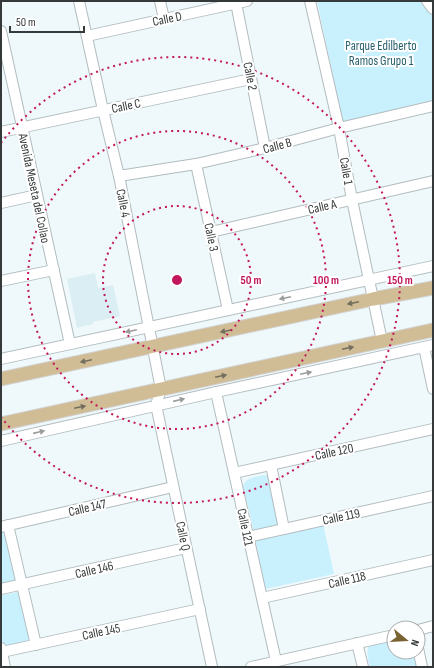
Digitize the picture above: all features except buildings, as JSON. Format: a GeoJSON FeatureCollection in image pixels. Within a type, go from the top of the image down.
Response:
{"type":"FeatureCollection","features":[{"type":"Feature","properties":{"kind":"main road"},"geometry":{"type":"LineString","coordinates":[[1,379],[373,299],[433,288]]}},
{"type":"Feature","properties":{"kind":"main road"},"geometry":{"type":"LineString","coordinates":[[1,424],[433,330]]}},
{"type":"Feature","properties":{"kind":"street","name":"Calle 4"},"geometry":{"type":"LineString","coordinates":[[79,1],[119,176],[161,389],[156,405]]}},
{"type":"Feature","properties":{"kind":"street"},"geometry":{"type":"LineString","coordinates":[[160,1],[164,19]]}},
{"type":"Feature","properties":{"kind":"street","name":"Calle D"},"geometry":{"type":"LineString","coordinates":[[87,36],[246,1]]}},
{"type":"Feature","properties":{"kind":"street","name":"Calle 1"},"geometry":{"type":"LineString","coordinates":[[310,1],[339,128],[352,200],[382,341]]}},
{"type":"Feature","properties":{"kind":"street"},"geometry":{"type":"LineString","coordinates":[[427,1],[433,9]]}},
{"type":"Feature","properties":{"kind":"street","name":"Calle 2"},"geometry":{"type":"LineString","coordinates":[[236,3],[265,148]]}},
{"type":"Feature","properties":{"kind":"street","name":"Avenida Meseta del Collao"},"geometry":{"type":"LineString","coordinates":[[1,31],[4,59],[22,128],[70,344]]}},
{"type":"Feature","properties":{"kind":"street","name":"Calle C"},"geometry":{"type":"LineString","coordinates":[[1,132],[251,79]]}},
{"type":"Feature","properties":{"kind":"street","name":"Calle B"},"geometry":{"type":"LineString","coordinates":[[119,176],[196,164],[433,106]]}},
{"type":"Feature","properties":{"kind":"street","name":"Calle 3"},"geometry":{"type":"LineString","coordinates":[[196,164],[228,310]]}},
{"type":"Feature","properties":{"kind":"street","name":"Calle A"},"geometry":{"type":"LineString","coordinates":[[211,232],[433,181]]}},
{"type":"Feature","properties":{"kind":"street"},"geometry":{"type":"LineString","coordinates":[[1,202],[37,195]]}},
{"type":"Feature","properties":{"kind":"street"},"geometry":{"type":"LineString","coordinates":[[1,359],[433,266]]}},
{"type":"Feature","properties":{"kind":"street"},"geometry":{"type":"LineString","coordinates":[[1,281],[54,270]]}},
{"type":"Feature","properties":{"kind":"street"},"geometry":{"type":"LineString","coordinates":[[1,441],[156,405],[428,346],[433,389]]}},
{"type":"Feature","properties":{"kind":"street","name":"Calle 121"},"geometry":{"type":"LineString","coordinates":[[216,392],[276,661]]}},
{"type":"Feature","properties":{"kind":"street","name":"Calle Q"},"geometry":{"type":"LineString","coordinates":[[156,405],[212,667]]}},
{"type":"Feature","properties":{"kind":"street","name":"Calle 120"},"geometry":{"type":"LineString","coordinates":[[234,472],[433,430]]}},
{"type":"Feature","properties":{"kind":"street"},"geometry":{"type":"LineString","coordinates":[[270,465],[284,529]]}},
{"type":"Feature","properties":{"kind":"street","name":"Calle 147"},"geometry":{"type":"LineString","coordinates":[[5,526],[173,487]]}},
{"type":"Feature","properties":{"kind":"street","name":"Calle 119"},"geometry":{"type":"LineString","coordinates":[[248,536],[433,496]]}},
{"type":"Feature","properties":{"kind":"street"},"geometry":{"type":"LineString","coordinates":[[5,526],[22,585],[36,645]]}},
{"type":"Feature","properties":{"kind":"street","name":"Calle 146"},"geometry":{"type":"LineString","coordinates":[[1,589],[186,548]]}},
{"type":"Feature","properties":{"kind":"street","name":"Calle 118"},"geometry":{"type":"LineString","coordinates":[[262,598],[433,560]]}},
{"type":"Feature","properties":{"kind":"street","name":"Calle 145"},"geometry":{"type":"LineString","coordinates":[[2,650],[36,645],[200,609]]}},
{"type":"Feature","properties":{"kind":"street"},"geometry":{"type":"LineString","coordinates":[[251,667],[386,637]]}},
{"type":"Feature","properties":{"kind":"street"},"geometry":{"type":"LineString","coordinates":[[357,643],[363,667]]}},
{"type":"Feature","properties":{"kind":"street"},"geometry":{"type":"LineString","coordinates":[[2,650],[5,667]]}},
{"type":"Feature","properties":{"kind":"shaded area"},"geometry":{"type":"Polygon","coordinates":[[[95,273],[98,288],[113,285],[120,316],[93,322],[93,324],[77,328],[67,279],[95,273]]]}},
{"type":"Feature","properties":{"kind":"green space","name":"Parque Edilberto Ramos Grupo 1"},"geometry":{"type":"Polygon","coordinates":[[[317,1],[422,1],[433,17],[433,100],[343,122],[317,1]]]}},
{"type":"Feature","properties":{"kind":"green space"},"geometry":{"type":"Polygon","coordinates":[[[264,475],[268,476],[279,526],[254,531],[243,486],[249,479],[264,475]]]}},
{"type":"Feature","properties":{"kind":"green space"},"geometry":{"type":"Polygon","coordinates":[[[323,524],[334,574],[265,589],[255,538],[323,524]]]}},
{"type":"Feature","properties":{"kind":"green space"},"geometry":{"type":"Polygon","coordinates":[[[5,531],[17,581],[1,585],[1,532],[5,531]]]}},
{"type":"Feature","properties":{"kind":"green space"},"geometry":{"type":"Polygon","coordinates":[[[19,592],[31,642],[3,648],[1,637],[1,595],[19,592]]]}},
{"type":"Feature","properties":{"kind":"green space"},"geometry":{"type":"Polygon","coordinates":[[[386,641],[386,660],[416,660],[417,667],[370,667],[367,654],[369,645],[386,641]]]}}]}
